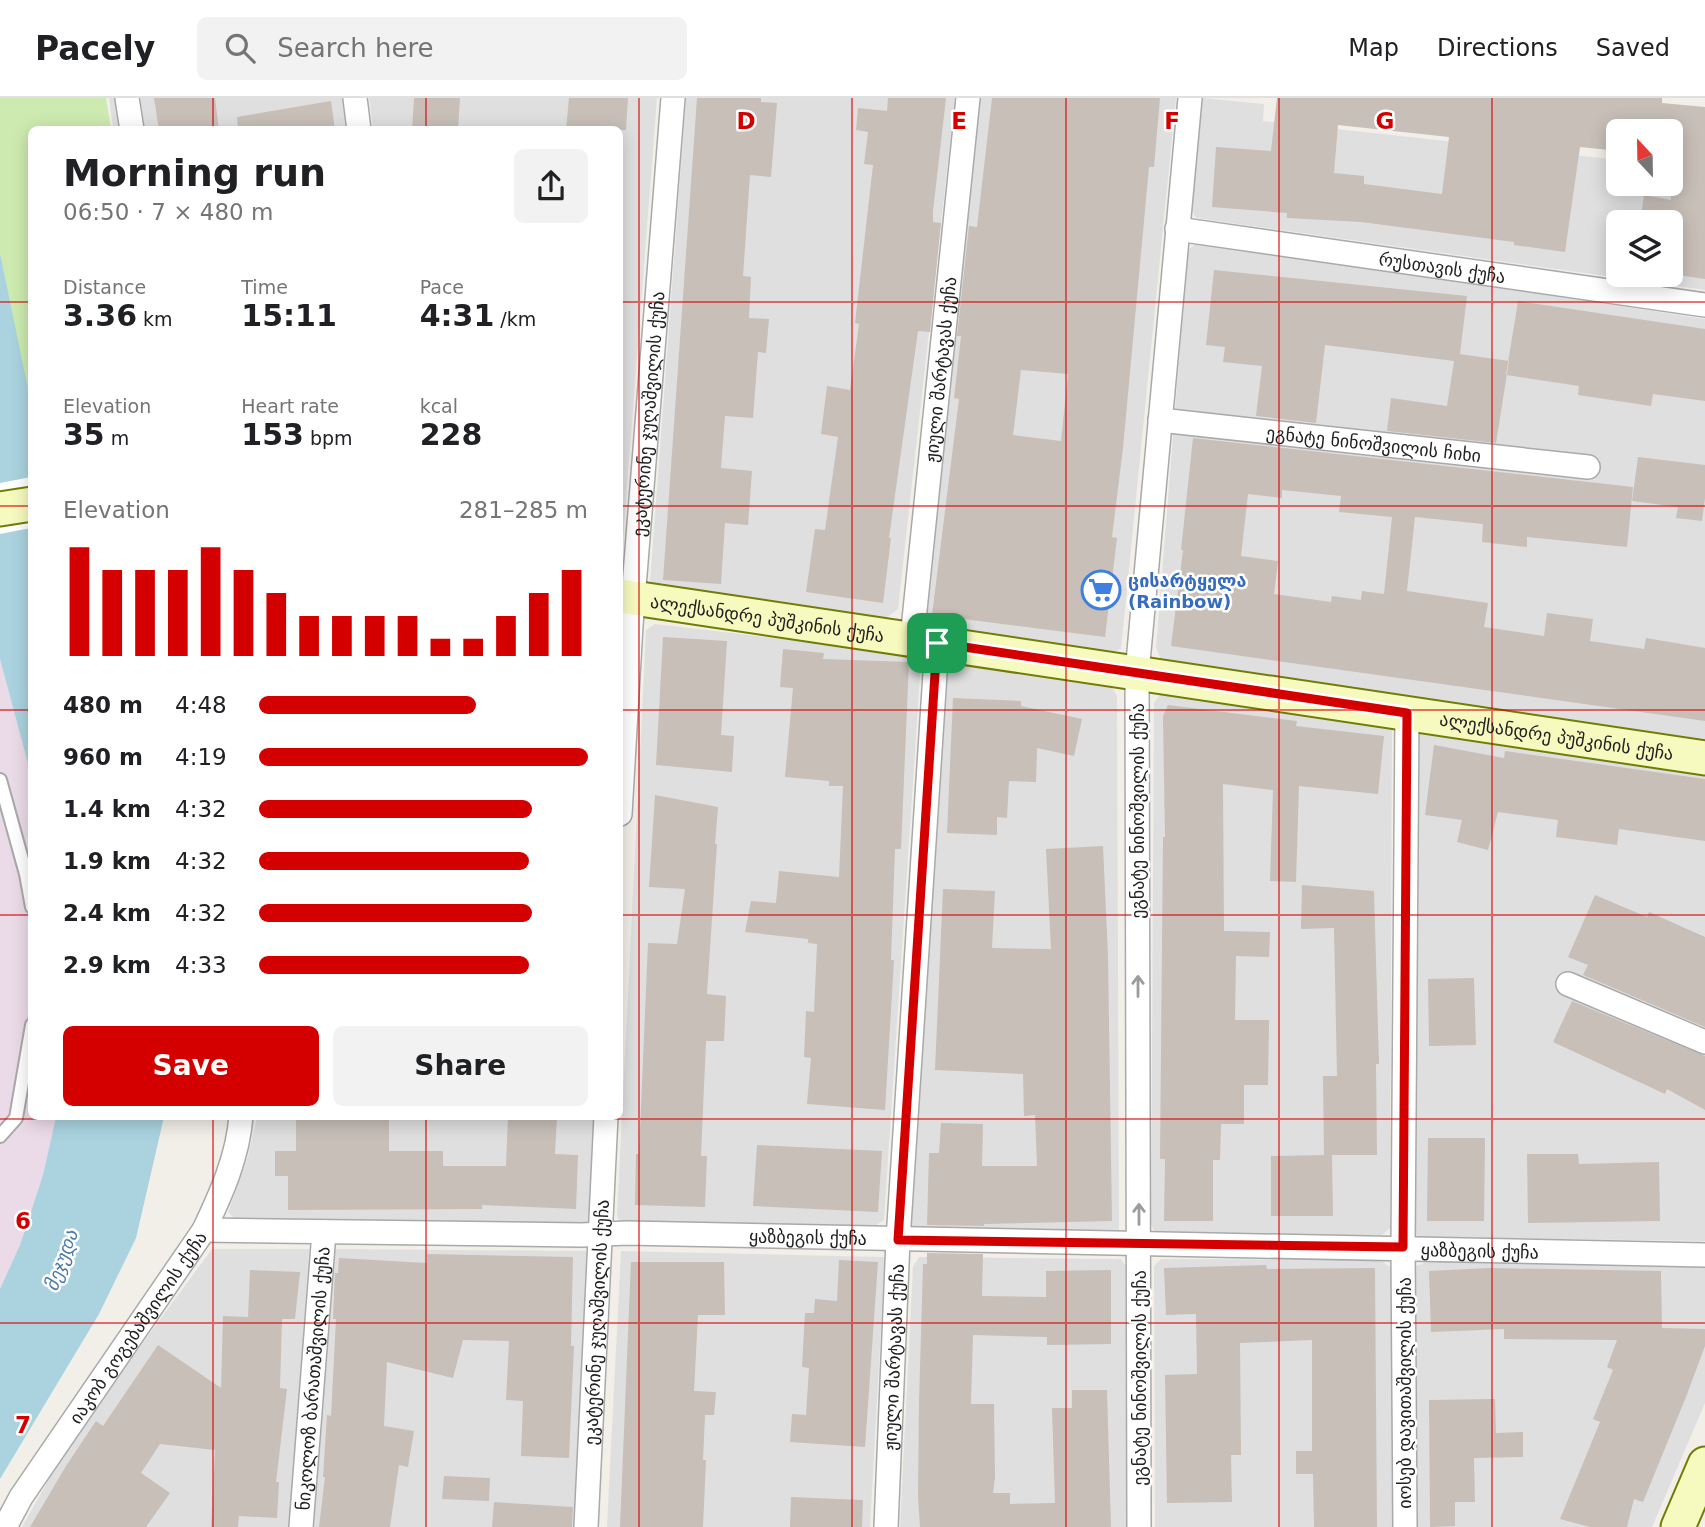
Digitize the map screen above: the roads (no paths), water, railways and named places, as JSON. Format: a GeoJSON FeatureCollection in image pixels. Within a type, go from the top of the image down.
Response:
{"type":"FeatureCollection","features":[{"type":"Feature","properties":{"kind":"main road"},"geometry":{"type":"LineString","coordinates":[[0,509],[28,505]]}},
{"type":"Feature","properties":{"kind":"main road","name":"ალექსანდრე პუშკინის ქუჩა"},"geometry":{"type":"LineString","coordinates":[[626,597],[1705,758]]}},
{"type":"Feature","properties":{"kind":"main road"},"geometry":{"type":"LineString","coordinates":[[1678,1527],[1705,1464]]}},
{"type":"Feature","properties":{"kind":"street"},"geometry":{"type":"LineString","coordinates":[[127,98],[131,126]]}},
{"type":"Feature","properties":{"kind":"street"},"geometry":{"type":"LineString","coordinates":[[355,98],[358,126]]}},
{"type":"Feature","properties":{"kind":"street","name":"ეკატერინე ჯუღაშვილის ქუჩა"},"geometry":{"type":"LineString","coordinates":[[623,698],[626,597],[673,98]]}},
{"type":"Feature","properties":{"kind":"street","name":"ჟიული შარტავას ქუჩა"},"geometry":{"type":"LineString","coordinates":[[886,1527],[924,641],[968,98]]}},
{"type":"Feature","properties":{"kind":"street","name":"ეგნატე ნინოშვილის ქუჩა"},"geometry":{"type":"LineString","coordinates":[[1139,1527],[1137,673],[1190,98]]}},
{"type":"Feature","properties":{"kind":"street","name":"რუსთავის ქუჩა"},"geometry":{"type":"LineString","coordinates":[[1177,229],[1705,305]]}},
{"type":"Feature","properties":{"kind":"street","name":"ეგნატე ნინოშვილის ჩიხი"},"geometry":{"type":"LineString","coordinates":[[1160,420],[1588,467]]}},
{"type":"Feature","properties":{"kind":"street","name":"იოსებ დავითაშვილის ქუჩა"},"geometry":{"type":"LineString","coordinates":[[1405,1527],[1403,1247],[1407,713]]}},
{"type":"Feature","properties":{"kind":"street"},"geometry":{"type":"LineString","coordinates":[[1568,984],[1705,1042]]}},
{"type":"Feature","properties":{"kind":"street","name":"იაკობ გოგებაშვილის ქუჩა"},"geometry":{"type":"LineString","coordinates":[[5,1527],[21,1497],[204,1230],[222,1192],[239,1141],[241,1120]]}},
{"type":"Feature","properties":{"kind":"street","name":"ეკატერინე ჯუღაშვილის ქუჩა"},"geometry":{"type":"LineString","coordinates":[[586,1527],[606,1120]]}},
{"type":"Feature","properties":{"kind":"street","name":"ყაზბეგის ქუჩა"},"geometry":{"type":"LineString","coordinates":[[204,1230],[627,1233],[1705,1255]]}},
{"type":"Feature","properties":{"kind":"street","name":"ნიკოლოზ ბარათაშვილის ქუჩა"},"geometry":{"type":"LineString","coordinates":[[301,1527],[324,1232]]}},
{"type":"Feature","properties":{"kind":"lane"},"geometry":{"type":"LineString","coordinates":[[0,780],[28,885]]}},
{"type":"Feature","properties":{"kind":"lane"},"geometry":{"type":"LineString","coordinates":[[0,1136],[16,1118],[28,1048]]}},
{"type":"Feature","properties":{"kind":"water"},"geometry":{"type":"Polygon","coordinates":[[[0,253],[28,389],[28,764],[0,659],[0,253]]]}},
{"type":"Feature","properties":{"kind":"water","name":"მეჯუდა"},"geometry":{"type":"Polygon","coordinates":[[[55,1120],[163,1120],[136,1238],[99,1314],[0,1479],[0,1289],[20,1245],[43,1175],[55,1120]]]}},
{"type":"Feature","properties":{"kind":"place","name":"ცისარტყელა (Rainbow)"},"geometry":{"type":"Point","coordinates":[1101,590]}}]}
